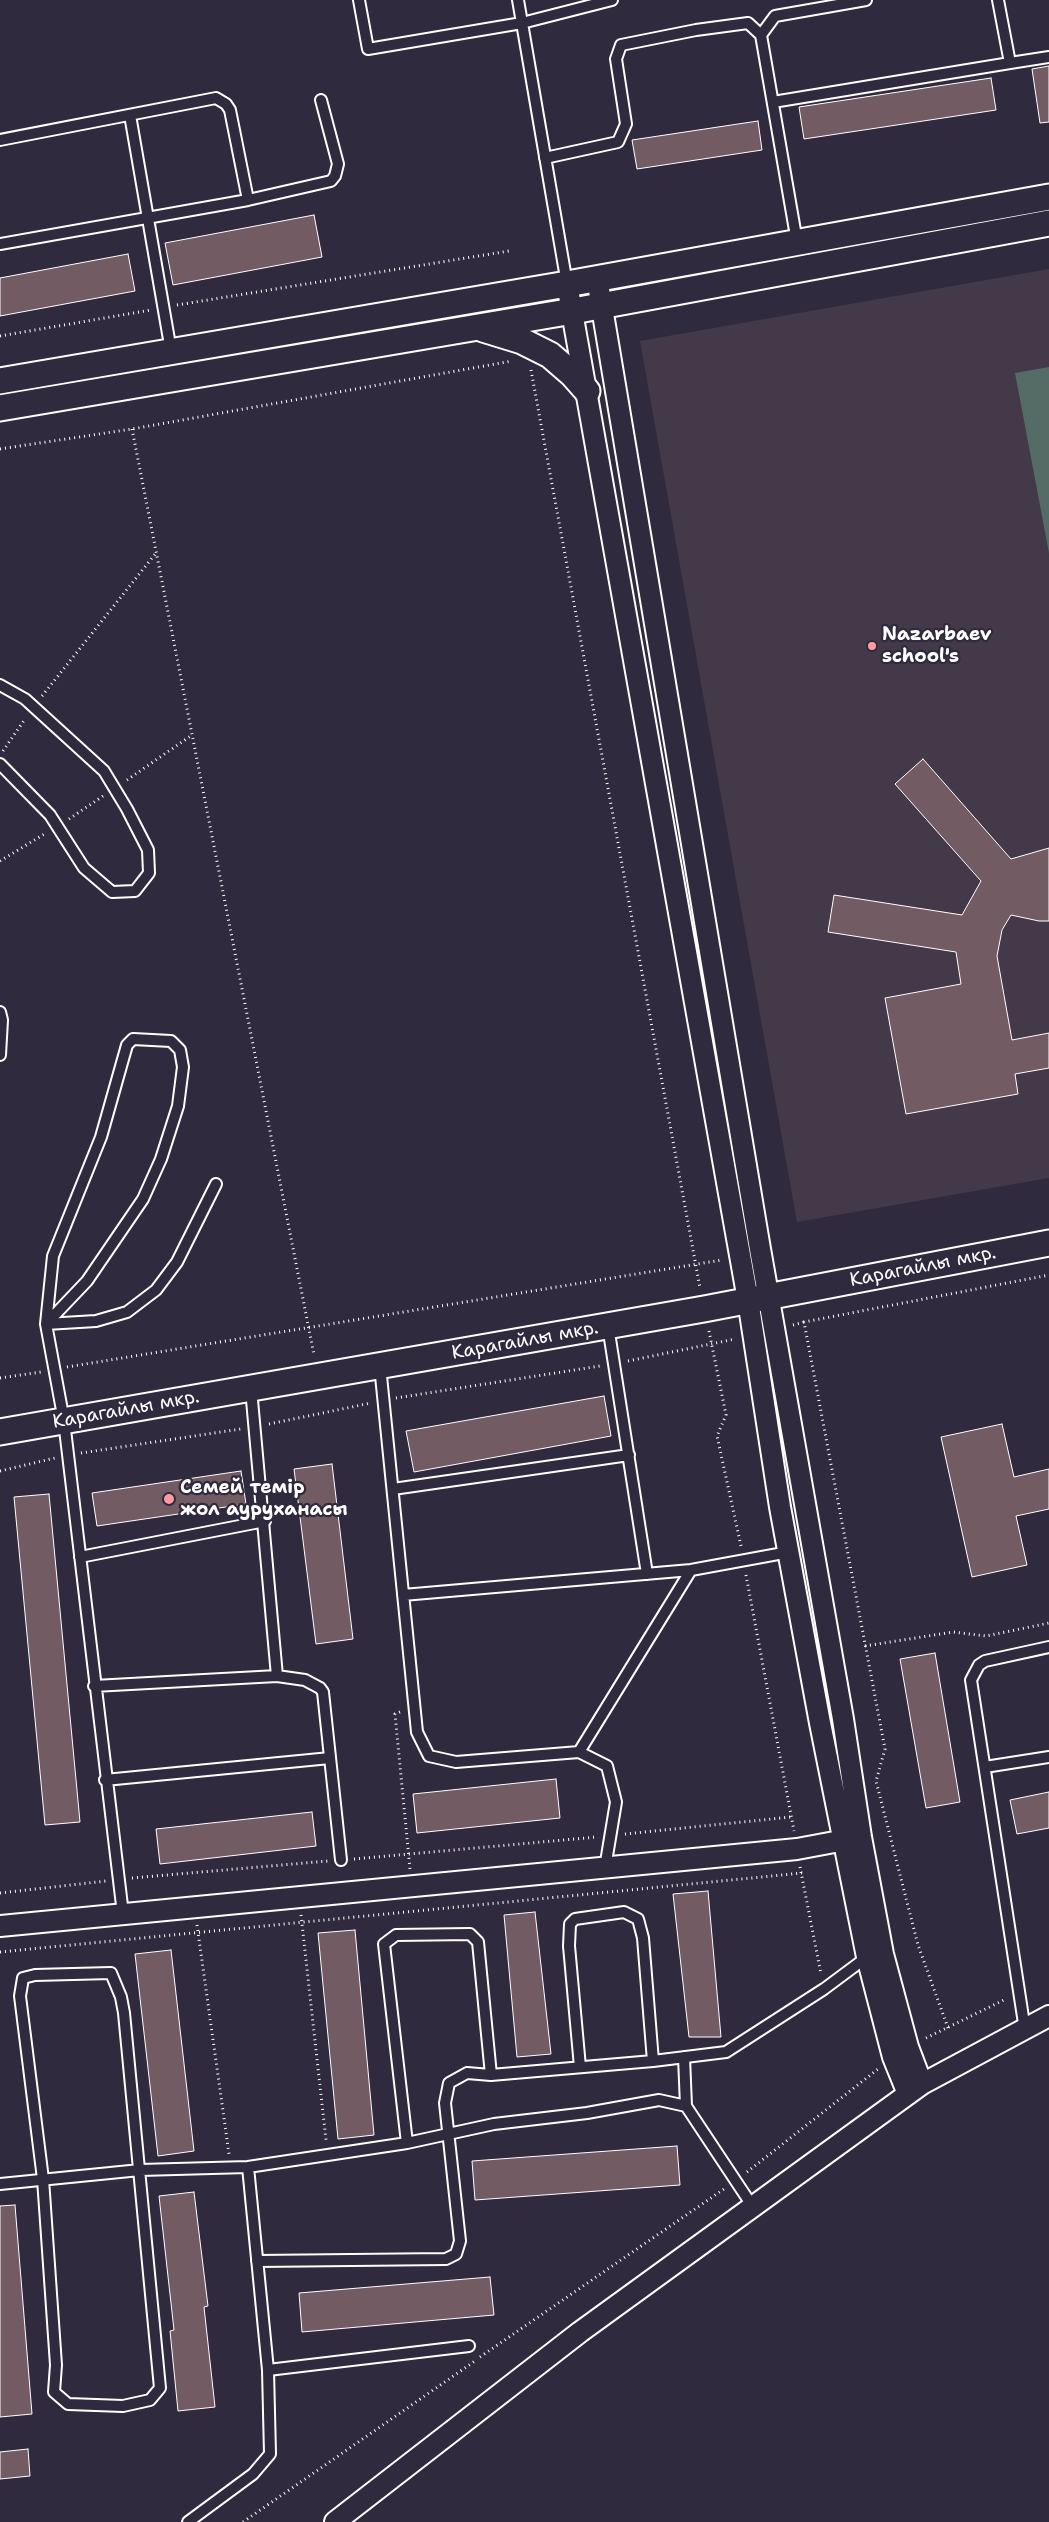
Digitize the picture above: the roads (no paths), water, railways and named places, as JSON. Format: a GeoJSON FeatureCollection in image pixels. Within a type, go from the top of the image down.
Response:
{"type":"FeatureCollection","features":[{"type":"Feature","properties":{"kind":"street"},"geometry":{"type":"LineString","coordinates":[[0,381],[567,284],[1049,197]]}},
{"type":"Feature","properties":{"kind":"street"},"geometry":{"type":"LineString","coordinates":[[0,408],[603,306],[1049,223]]}},
{"type":"Feature","properties":{"kind":"street"},"geometry":{"type":"LineString","coordinates":[[597,278],[603,306],[758,1298],[789,1552],[852,1839],[883,1954],[901,2052]]}},
{"type":"Feature","properties":{"kind":"street"},"geometry":{"type":"LineString","coordinates":[[567,284],[740,1256],[758,1298],[843,1719],[852,1839],[868,1957],[915,2089]]}},
{"type":"Feature","properties":{"kind":"street"},"geometry":{"type":"LineString","coordinates":[[478,327],[522,341],[550,355],[572,374],[587,391]]}},
{"type":"Feature","properties":{"kind":"street","name":"Карагайлы мкр."},"geometry":{"type":"LineString","coordinates":[[0,1432],[704,1309],[1049,1243]]}},
{"type":"Feature","properties":{"kind":"street"},"geometry":{"type":"LineString","coordinates":[[0,1926],[797,1849],[852,1839]]}},
{"type":"Feature","properties":{"kind":"street"},"geometry":{"type":"LineString","coordinates":[[335,2522],[580,2332],[915,2089],[1049,2016]]}},
{"type":"Feature","properties":{"kind":"lane"},"geometry":{"type":"LineString","coordinates":[[359,0],[368,49],[522,23],[612,0]]}},
{"type":"Feature","properties":{"kind":"lane"},"geometry":{"type":"LineString","coordinates":[[518,0],[567,284]]}},
{"type":"Feature","properties":{"kind":"lane"},"geometry":{"type":"LineString","coordinates":[[762,35],[775,16],[866,0]]}},
{"type":"Feature","properties":{"kind":"lane"},"geometry":{"type":"LineString","coordinates":[[998,0],[1010,63]]}},
{"type":"Feature","properties":{"kind":"lane"},"geometry":{"type":"LineString","coordinates":[[545,158],[618,142],[626,124],[616,59],[621,44],[696,30],[748,24],[762,35],[797,242]]}},
{"type":"Feature","properties":{"kind":"lane"},"geometry":{"type":"LineString","coordinates":[[773,102],[1049,57]]}},
{"type":"Feature","properties":{"kind":"lane"},"geometry":{"type":"LineString","coordinates":[[0,140],[216,98],[226,104],[233,119],[248,200]]}},
{"type":"Feature","properties":{"kind":"lane"},"geometry":{"type":"LineString","coordinates":[[0,244],[248,200],[331,181],[338,164],[321,100]]}},
{"type":"Feature","properties":{"kind":"lane"},"geometry":{"type":"LineString","coordinates":[[130,115],[171,351]]}},
{"type":"Feature","properties":{"kind":"lane"},"geometry":{"type":"LineString","coordinates":[[0,685],[25,699],[104,771],[148,850],[149,873],[134,891],[112,892],[84,868],[50,815],[0,764]]}},
{"type":"Feature","properties":{"kind":"lane"},"geometry":{"type":"LineString","coordinates":[[0,1012],[2,1020],[0,1055]]}},
{"type":"Feature","properties":{"kind":"lane"},"geometry":{"type":"LineString","coordinates":[[46,1324],[87,1281],[143,1199],[161,1159],[178,1106],[183,1067],[180,1050],[171,1041],[133,1039],[127,1045],[101,1137],[53,1256],[46,1324],[64,1421],[94,1686],[123,1914]]}},
{"type":"Feature","properties":{"kind":"lane"},"geometry":{"type":"LineString","coordinates":[[46,1324],[96,1321],[127,1312],[156,1290],[177,1262],[216,1184]]}},
{"type":"Feature","properties":{"kind":"lane"},"geometry":{"type":"LineString","coordinates":[[608,1326],[647,1574]]}},
{"type":"Feature","properties":{"kind":"lane"},"geometry":{"type":"LineString","coordinates":[[380,1366],[417,1732],[429,1756],[456,1762],[579,1752],[607,1766],[616,1802],[605,1868]]}},
{"type":"Feature","properties":{"kind":"lane"},"geometry":{"type":"LineString","coordinates":[[251,1388],[265,1521],[277,1676]]}},
{"type":"Feature","properties":{"kind":"lane"},"geometry":{"type":"LineString","coordinates":[[394,1490],[629,1455]]}},
{"type":"Feature","properties":{"kind":"lane"},"geometry":{"type":"LineString","coordinates":[[80,1557],[265,1521]]}},
{"type":"Feature","properties":{"kind":"lane"},"geometry":{"type":"LineString","coordinates":[[403,1595],[691,1570],[789,1552]]}},
{"type":"Feature","properties":{"kind":"lane"},"geometry":{"type":"LineString","coordinates":[[579,1752],[691,1570]]}},
{"type":"Feature","properties":{"kind":"lane"},"geometry":{"type":"LineString","coordinates":[[1025,2030],[971,1680],[974,1673],[985,1661],[1049,1647]]}},
{"type":"Feature","properties":{"kind":"lane"},"geometry":{"type":"LineString","coordinates":[[94,1686],[277,1676],[305,1680],[320,1688],[323,1692],[341,1860]]}},
{"type":"Feature","properties":{"kind":"lane"},"geometry":{"type":"LineString","coordinates":[[985,1767],[1049,1756]]}},
{"type":"Feature","properties":{"kind":"lane"},"geometry":{"type":"LineString","coordinates":[[106,1780],[330,1758]]}},
{"type":"Feature","properties":{"kind":"lane"},"geometry":{"type":"LineString","coordinates":[[580,2067],[569,1946],[570,1924],[575,1919],[624,1912],[638,1919],[643,1938],[653,2061]]}},
{"type":"Feature","properties":{"kind":"lane"},"geometry":{"type":"LineString","coordinates":[[407,2143],[384,1944],[396,1935],[470,1934],[478,1942],[491,2075]]}},
{"type":"Feature","properties":{"kind":"lane"},"geometry":{"type":"LineString","coordinates":[[257,2261],[446,2259],[456,2254],[460,2241],[445,2103],[449,2083],[467,2073],[491,2075],[653,2061],[726,2052],[824,1989],[868,1957]]}},
{"type":"Feature","properties":{"kind":"lane"},"geometry":{"type":"LineString","coordinates":[[111,1973],[121,1996],[124,2014],[160,2388],[150,2400],[123,2406],[68,2404],[54,2392],[56,2365],[43,2179],[20,1996],[23,1978],[35,1975],[111,1973]]}},
{"type":"Feature","properties":{"kind":"lane"},"geometry":{"type":"LineString","coordinates":[[684,2057],[686,2106],[753,2207]]}},
{"type":"Feature","properties":{"kind":"lane"},"geometry":{"type":"LineString","coordinates":[[0,2184],[140,2170],[248,2166],[407,2143],[494,2124],[588,2113],[659,2100],[686,2106]]}},
{"type":"Feature","properties":{"kind":"lane"},"geometry":{"type":"LineString","coordinates":[[188,2522],[252,2474],[270,2454],[268,2370],[248,2166]]}},
{"type":"Feature","properties":{"kind":"lane"},"geometry":{"type":"LineString","coordinates":[[268,2370],[469,2346]]}},
{"type":"Feature","properties":{"kind":"place","name":"Nazarbaev school's"},"geometry":{"type":"Point","coordinates":[872,646]}},
{"type":"Feature","properties":{"kind":"place","name":"Семей темір жол ауруханасы"},"geometry":{"type":"Point","coordinates":[169,1499]}}]}
